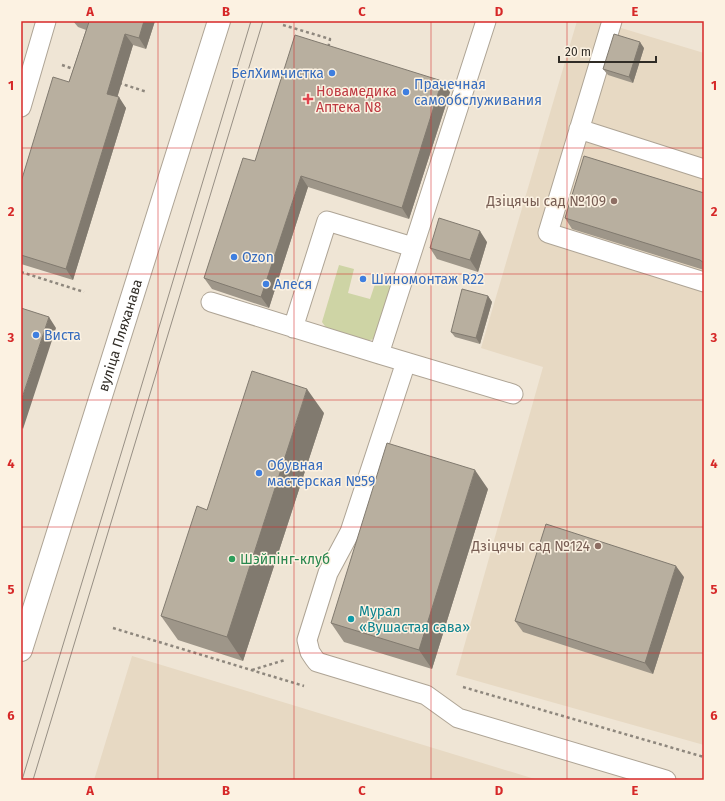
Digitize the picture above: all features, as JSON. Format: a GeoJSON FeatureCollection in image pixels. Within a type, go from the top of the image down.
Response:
{"type":"FeatureCollection","features":[{"type":"Feature","properties":{"kind":"main road","name":"вуліца Пляханава"},"geometry":{"type":"LineString","coordinates":[[21,650],[219,21]]}},
{"type":"Feature","properties":{"kind":"lane"},"geometry":{"type":"LineString","coordinates":[[21,106],[46,21]]}},
{"type":"Feature","properties":{"kind":"lane"},"geometry":{"type":"LineString","coordinates":[[379,354],[486,21]]}},
{"type":"Feature","properties":{"kind":"lane"},"geometry":{"type":"LineString","coordinates":[[612,21],[548,233],[704,282]]}},
{"type":"Feature","properties":{"kind":"lane"},"geometry":{"type":"LineString","coordinates":[[579,129],[704,169]]}},
{"type":"Feature","properties":{"kind":"lane"},"geometry":{"type":"LineString","coordinates":[[293,328],[327,221],[413,247]]}},
{"type":"Feature","properties":{"kind":"lane"},"geometry":{"type":"LineString","coordinates":[[211,302],[513,394]]}},
{"type":"Feature","properties":{"kind":"lane"},"geometry":{"type":"LineString","coordinates":[[406,362],[350,532],[328,573],[307,640],[310,652],[317,662],[426,695],[458,718],[666,780]]}},
{"type":"Feature","properties":{"kind":"path"},"geometry":{"type":"LineString","coordinates":[[283,25],[330,39],[327,54]]}},
{"type":"Feature","properties":{"kind":"path"},"geometry":{"type":"LineString","coordinates":[[36,57],[80,71]]}},
{"type":"Feature","properties":{"kind":"path"},"geometry":{"type":"LineString","coordinates":[[117,82],[147,92]]}},
{"type":"Feature","properties":{"kind":"path"},"geometry":{"type":"LineString","coordinates":[[21,272],[84,292]]}},
{"type":"Feature","properties":{"kind":"path"},"geometry":{"type":"LineString","coordinates":[[460,686],[704,757]]}},
{"type":"Feature","properties":{"kind":"shaded area"},"geometry":{"type":"Polygon","coordinates":[[[577,21],[598,21],[704,53],[704,745],[456,675],[543,367],[481,348],[577,21]]]}},
{"type":"Feature","properties":{"kind":"shaded area"},"geometry":{"type":"Polygon","coordinates":[[[132,656],[538,780],[94,780],[132,656]]]}},
{"type":"Feature","properties":{"kind":"green space"},"geometry":{"type":"Polygon","coordinates":[[[339,265],[354,269],[348,293],[370,299],[377,278],[395,283],[375,339],[364,341],[327,329],[322,322],[339,265]]]}},
{"type":"Feature","properties":{"kind":"building"},"geometry":{"type":"Polygon","coordinates":[[[86,21],[144,21],[139,38],[125,34],[107,94],[119,97],[66,269],[21,255],[21,182],[53,77],[69,82],[89,22],[86,21]]]}},
{"type":"Feature","properties":{"kind":"building"},"geometry":{"type":"Polygon","coordinates":[[[614,34],[640,42],[629,77],[603,69],[614,34]]]}},
{"type":"Feature","properties":{"kind":"building"},"geometry":{"type":"Polygon","coordinates":[[[295,35],[442,81],[402,208],[301,176],[261,297],[204,278],[243,158],[255,161],[295,35]]]}},
{"type":"Feature","properties":{"kind":"building"},"geometry":{"type":"Polygon","coordinates":[[[584,156],[704,193],[704,263],[700,260],[565,218],[584,156]]]}},
{"type":"Feature","properties":{"kind":"building"},"geometry":{"type":"Polygon","coordinates":[[[439,218],[480,231],[470,260],[430,248],[439,218]]]}},
{"type":"Feature","properties":{"kind":"building"},"geometry":{"type":"Polygon","coordinates":[[[462,289],[488,296],[476,338],[451,332],[462,289]]]}},
{"type":"Feature","properties":{"kind":"building"},"geometry":{"type":"Polygon","coordinates":[[[21,308],[49,317],[21,401],[21,308]]]}},
{"type":"Feature","properties":{"kind":"building"},"geometry":{"type":"Polygon","coordinates":[[[252,371],[307,389],[227,637],[161,616],[197,506],[207,510],[252,371]]]}},
{"type":"Feature","properties":{"kind":"building"},"geometry":{"type":"Polygon","coordinates":[[[387,443],[475,470],[419,650],[331,623],[387,443]]]}},
{"type":"Feature","properties":{"kind":"building"},"geometry":{"type":"Polygon","coordinates":[[[546,524],[676,566],[645,663],[515,621],[546,524]]]}},
{"type":"Feature","properties":{"kind":"tram line"},"geometry":{"type":"LineString","coordinates":[[22,780],[251,21]]}},
{"type":"Feature","properties":{"kind":"tram line"},"geometry":{"type":"LineString","coordinates":[[33,780],[263,21]]}},
{"type":"Feature","properties":{"kind":"place","name":"БелХимчистка"},"geometry":{"type":"Point","coordinates":[332,73]}},
{"type":"Feature","properties":{"kind":"place","name":"Прачечная самообслуживания"},"geometry":{"type":"Point","coordinates":[406,92]}},
{"type":"Feature","properties":{"kind":"place","name":"Новамедика Аптека N8"},"geometry":{"type":"Point","coordinates":[308,99]}},
{"type":"Feature","properties":{"kind":"place","name":"Дзіцячы сад №109"},"geometry":{"type":"Point","coordinates":[614,201]}},
{"type":"Feature","properties":{"kind":"place","name":"Ozon"},"geometry":{"type":"Point","coordinates":[234,257]}},
{"type":"Feature","properties":{"kind":"place","name":"Шиномонтаж R22"},"geometry":{"type":"Point","coordinates":[363,279]}},
{"type":"Feature","properties":{"kind":"place","name":"Алеся"},"geometry":{"type":"Point","coordinates":[266,284]}},
{"type":"Feature","properties":{"kind":"place","name":"Виста"},"geometry":{"type":"Point","coordinates":[36,335]}},
{"type":"Feature","properties":{"kind":"place","name":"Обувная мастерская №59"},"geometry":{"type":"Point","coordinates":[259,473]}},
{"type":"Feature","properties":{"kind":"place","name":"Дзіцячы сад №124"},"geometry":{"type":"Point","coordinates":[598,546]}},
{"type":"Feature","properties":{"kind":"place","name":"Шэйпінг-клуб"},"geometry":{"type":"Point","coordinates":[232,559]}},
{"type":"Feature","properties":{"kind":"place","name":"Мурал «Вушастая сава»"},"geometry":{"type":"Point","coordinates":[351,619]}}]}
